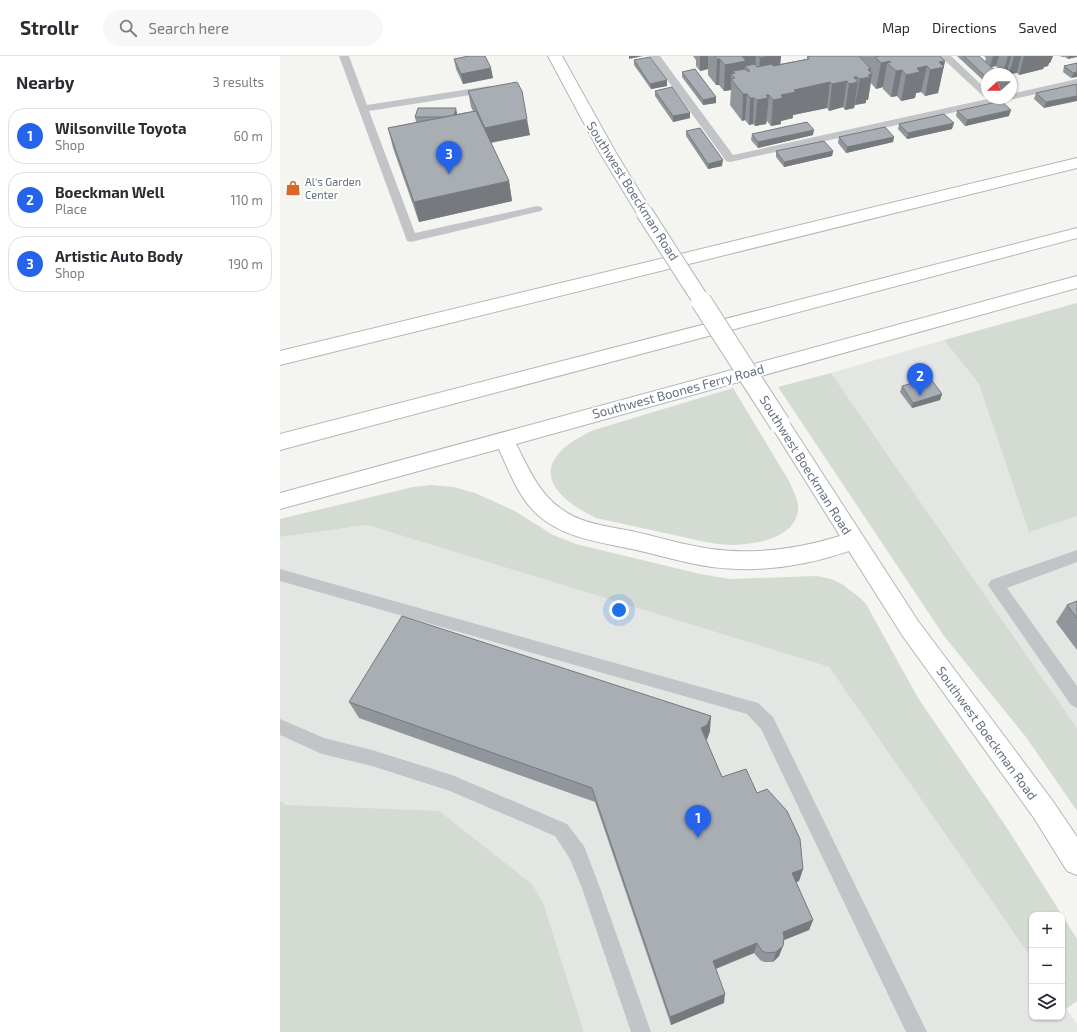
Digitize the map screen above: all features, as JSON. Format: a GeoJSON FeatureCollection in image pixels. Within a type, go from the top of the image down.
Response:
{"type":"FeatureCollection","features":[{"type":"Feature","properties":{"kind":"main road","name":"Southwest Boeckman Road"},"geometry":{"type":"LineString","coordinates":[[555,56],[608,153],[644,212],[910,628],[1042,809],[1077,861]]}},
{"type":"Feature","properties":{"kind":"main road"},"geometry":{"type":"LineString","coordinates":[[280,358],[1077,163]]}},
{"type":"Feature","properties":{"kind":"main road"},"geometry":{"type":"LineString","coordinates":[[280,442],[1077,233]]}},
{"type":"Feature","properties":{"kind":"main road","name":"Southwest Boones Ferry Road"},"geometry":{"type":"LineString","coordinates":[[280,501],[1077,282]]}},
{"type":"Feature","properties":{"kind":"main road"},"geometry":{"type":"LineString","coordinates":[[504,439],[525,480],[537,500],[542,505],[553,515],[570,524],[601,534],[700,556],[742,560],[786,558],[807,555],[825,551],[854,541]]}},
{"type":"Feature","properties":{"kind":"lane"},"geometry":{"type":"LineString","coordinates":[[344,56],[411,238],[537,209]]}},
{"type":"Feature","properties":{"kind":"lane"},"geometry":{"type":"LineString","coordinates":[[655,56],[730,159],[981,100]]}},
{"type":"Feature","properties":{"kind":"lane"},"geometry":{"type":"LineString","coordinates":[[945,56],[981,90]]}},
{"type":"Feature","properties":{"kind":"lane"},"geometry":{"type":"LineString","coordinates":[[1017,96],[1077,82]]}},
{"type":"Feature","properties":{"kind":"lane"},"geometry":{"type":"LineString","coordinates":[[363,109],[498,88]]}},
{"type":"Feature","properties":{"kind":"lane"},"geometry":{"type":"LineString","coordinates":[[1077,556],[996,584],[1077,700]]}},
{"type":"Feature","properties":{"kind":"lane"},"geometry":{"type":"LineString","coordinates":[[280,575],[752,708],[768,723],[917,1032]]}},
{"type":"Feature","properties":{"kind":"lane"},"geometry":{"type":"LineString","coordinates":[[280,727],[322,746],[372,758],[452,783],[561,830],[577,853],[591,888],[641,1032]]}},
{"type":"Feature","properties":{"kind":"shaded area"},"geometry":{"type":"Polygon","coordinates":[[[1077,303],[1077,516],[1029,532],[979,384],[944,340],[1077,303]]]}},
{"type":"Feature","properties":{"kind":"shaded area"},"geometry":{"type":"Polygon","coordinates":[[[944,340],[979,384],[1029,531],[1077,516],[1077,728],[831,373],[944,340]]]}},
{"type":"Feature","properties":{"kind":"shaded area"},"geometry":{"type":"Polygon","coordinates":[[[831,373],[1077,728],[1077,811],[1026,737],[944,636],[778,387],[831,373]]]}},
{"type":"Feature","properties":{"kind":"shaded area"},"geometry":{"type":"Polygon","coordinates":[[[733,388],[789,481],[798,503],[798,510],[795,520],[790,527],[774,538],[753,543],[726,545],[704,542],[596,518],[577,508],[563,497],[554,486],[551,474],[553,463],[560,452],[574,441],[594,430],[733,388]]]}},
{"type":"Feature","properties":{"kind":"shaded area"},"geometry":{"type":"Polygon","coordinates":[[[431,485],[453,487],[475,493],[513,510],[553,535],[576,544],[700,574],[730,579],[817,576],[831,579],[842,584],[866,604],[918,698],[1007,828],[1060,912],[1029,912],[1029,955],[829,667],[367,525],[280,537],[280,519],[413,487],[431,485]]]}},
{"type":"Feature","properties":{"kind":"shaded area"},"geometry":{"type":"Polygon","coordinates":[[[367,525],[829,667],[1029,955],[1029,1020],[1065,1020],[1065,1007],[1077,1024],[1077,1032],[584,1032],[544,905],[280,801],[280,537],[367,525]]]}},
{"type":"Feature","properties":{"kind":"shaded area"},"geometry":{"type":"Polygon","coordinates":[[[280,801],[288,805],[439,811],[532,884],[544,905],[584,1032],[280,1032],[280,801]]]}},
{"type":"Feature","properties":{"kind":"shaded area"},"geometry":{"type":"Polygon","coordinates":[[[1065,920],[1077,939],[1077,1001],[1066,1009],[1065,920]]]}},
{"type":"Feature","properties":{"kind":"building"},"geometry":{"type":"Polygon","coordinates":[[[469,56],[485,56],[491,68],[461,74],[454,59],[469,56]]]}},
{"type":"Feature","properties":{"kind":"building"},"geometry":{"type":"Polygon","coordinates":[[[714,56],[742,56],[746,61],[725,65],[720,59],[717,59],[714,56]]]}},
{"type":"Feature","properties":{"kind":"building"},"geometry":{"type":"Polygon","coordinates":[[[758,56],[770,56],[760,58],[758,56]]]}},
{"type":"Feature","properties":{"kind":"building"},"geometry":{"type":"Polygon","coordinates":[[[859,56],[871,69],[868,69],[872,74],[868,75],[870,77],[860,79],[854,77],[858,82],[849,84],[847,81],[832,84],[830,82],[794,90],[796,92],[781,95],[783,98],[773,100],[769,95],[766,95],[768,98],[757,100],[750,98],[747,94],[743,94],[731,79],[735,78],[731,74],[735,73],[733,71],[745,69],[750,71],[745,66],[755,64],[757,67],[772,64],[773,66],[809,59],[807,57],[859,56]]]}},
{"type":"Feature","properties":{"kind":"building"},"geometry":{"type":"Polygon","coordinates":[[[940,56],[945,61],[939,62],[944,67],[930,70],[927,66],[917,68],[920,72],[906,75],[902,70],[896,71],[887,63],[891,62],[890,61],[881,63],[875,57],[940,56]]]}},
{"type":"Feature","properties":{"kind":"building"},"geometry":{"type":"Polygon","coordinates":[[[964,56],[979,56],[992,68],[981,68],[981,72],[964,56]]]}},
{"type":"Feature","properties":{"kind":"building"},"geometry":{"type":"Polygon","coordinates":[[[650,57],[667,80],[650,84],[634,60],[650,57]]]}},
{"type":"Feature","properties":{"kind":"building"},"geometry":{"type":"Polygon","coordinates":[[[1077,63],[1077,72],[1073,73],[1064,66],[1077,63]]]}},
{"type":"Feature","properties":{"kind":"building"},"geometry":{"type":"Polygon","coordinates":[[[695,69],[716,97],[703,100],[682,72],[695,69]]]}},
{"type":"Feature","properties":{"kind":"building"},"geometry":{"type":"Polygon","coordinates":[[[517,82],[522,91],[527,119],[485,128],[468,91],[517,82]]]}},
{"type":"Feature","properties":{"kind":"building"},"geometry":{"type":"Polygon","coordinates":[[[1077,84],[1077,96],[1046,102],[1036,93],[1077,84]]]}},
{"type":"Feature","properties":{"kind":"building"},"geometry":{"type":"Polygon","coordinates":[[[672,87],[690,113],[673,116],[655,91],[672,87]]]}},
{"type":"Feature","properties":{"kind":"building"},"geometry":{"type":"Polygon","coordinates":[[[988,104],[1004,104],[1011,110],[967,120],[957,111],[988,104]]]}},
{"type":"Feature","properties":{"kind":"building"},"geometry":{"type":"Polygon","coordinates":[[[418,108],[456,108],[454,115],[444,117],[415,117],[418,108]]]}},
{"type":"Feature","properties":{"kind":"building"},"geometry":{"type":"Polygon","coordinates":[[[476,111],[509,181],[414,202],[388,128],[476,111]]]}},
{"type":"Feature","properties":{"kind":"building"},"geometry":{"type":"Polygon","coordinates":[[[944,114],[954,123],[908,133],[899,124],[944,114]]]}},
{"type":"Feature","properties":{"kind":"building"},"geometry":{"type":"Polygon","coordinates":[[[807,122],[814,130],[758,142],[752,134],[807,122]]]}},
{"type":"Feature","properties":{"kind":"building"},"geometry":{"type":"Polygon","coordinates":[[[885,127],[894,137],[847,147],[839,137],[885,127]]]}},
{"type":"Feature","properties":{"kind":"building"},"geometry":{"type":"Polygon","coordinates":[[[700,128],[723,160],[708,164],[686,131],[700,128]]]}},
{"type":"Feature","properties":{"kind":"building"},"geometry":{"type":"Polygon","coordinates":[[[824,141],[833,151],[784,162],[776,151],[824,141]]]}},
{"type":"Feature","properties":{"kind":"building"},"geometry":{"type":"Polygon","coordinates":[[[930,378],[942,394],[913,403],[902,386],[930,378]]]}},
{"type":"Feature","properties":{"kind":"building"},"geometry":{"type":"Polygon","coordinates":[[[1077,601],[1077,618],[1067,605],[1077,601]]]}},
{"type":"Feature","properties":{"kind":"building"},"geometry":{"type":"Polygon","coordinates":[[[402,616],[711,716],[707,725],[701,728],[722,777],[746,769],[757,793],[767,789],[787,811],[800,839],[803,869],[792,873],[813,920],[783,932],[783,946],[776,952],[767,953],[762,951],[757,943],[713,961],[725,994],[670,1017],[592,788],[349,702],[402,616]]]}},
{"type":"Feature","properties":{"kind":"place","name":"Artistic Auto Body"},"geometry":{"type":"Point","coordinates":[449,174]}},
{"type":"Feature","properties":{"kind":"place","name":"Al's Garden Center"},"geometry":{"type":"Point","coordinates":[293,188]}},
{"type":"Feature","properties":{"kind":"place","name":"Boeckman Well"},"geometry":{"type":"Point","coordinates":[920,396]}},
{"type":"Feature","properties":{"kind":"place","name":"Wilsonville Toyota"},"geometry":{"type":"Point","coordinates":[698,838]}}]}
